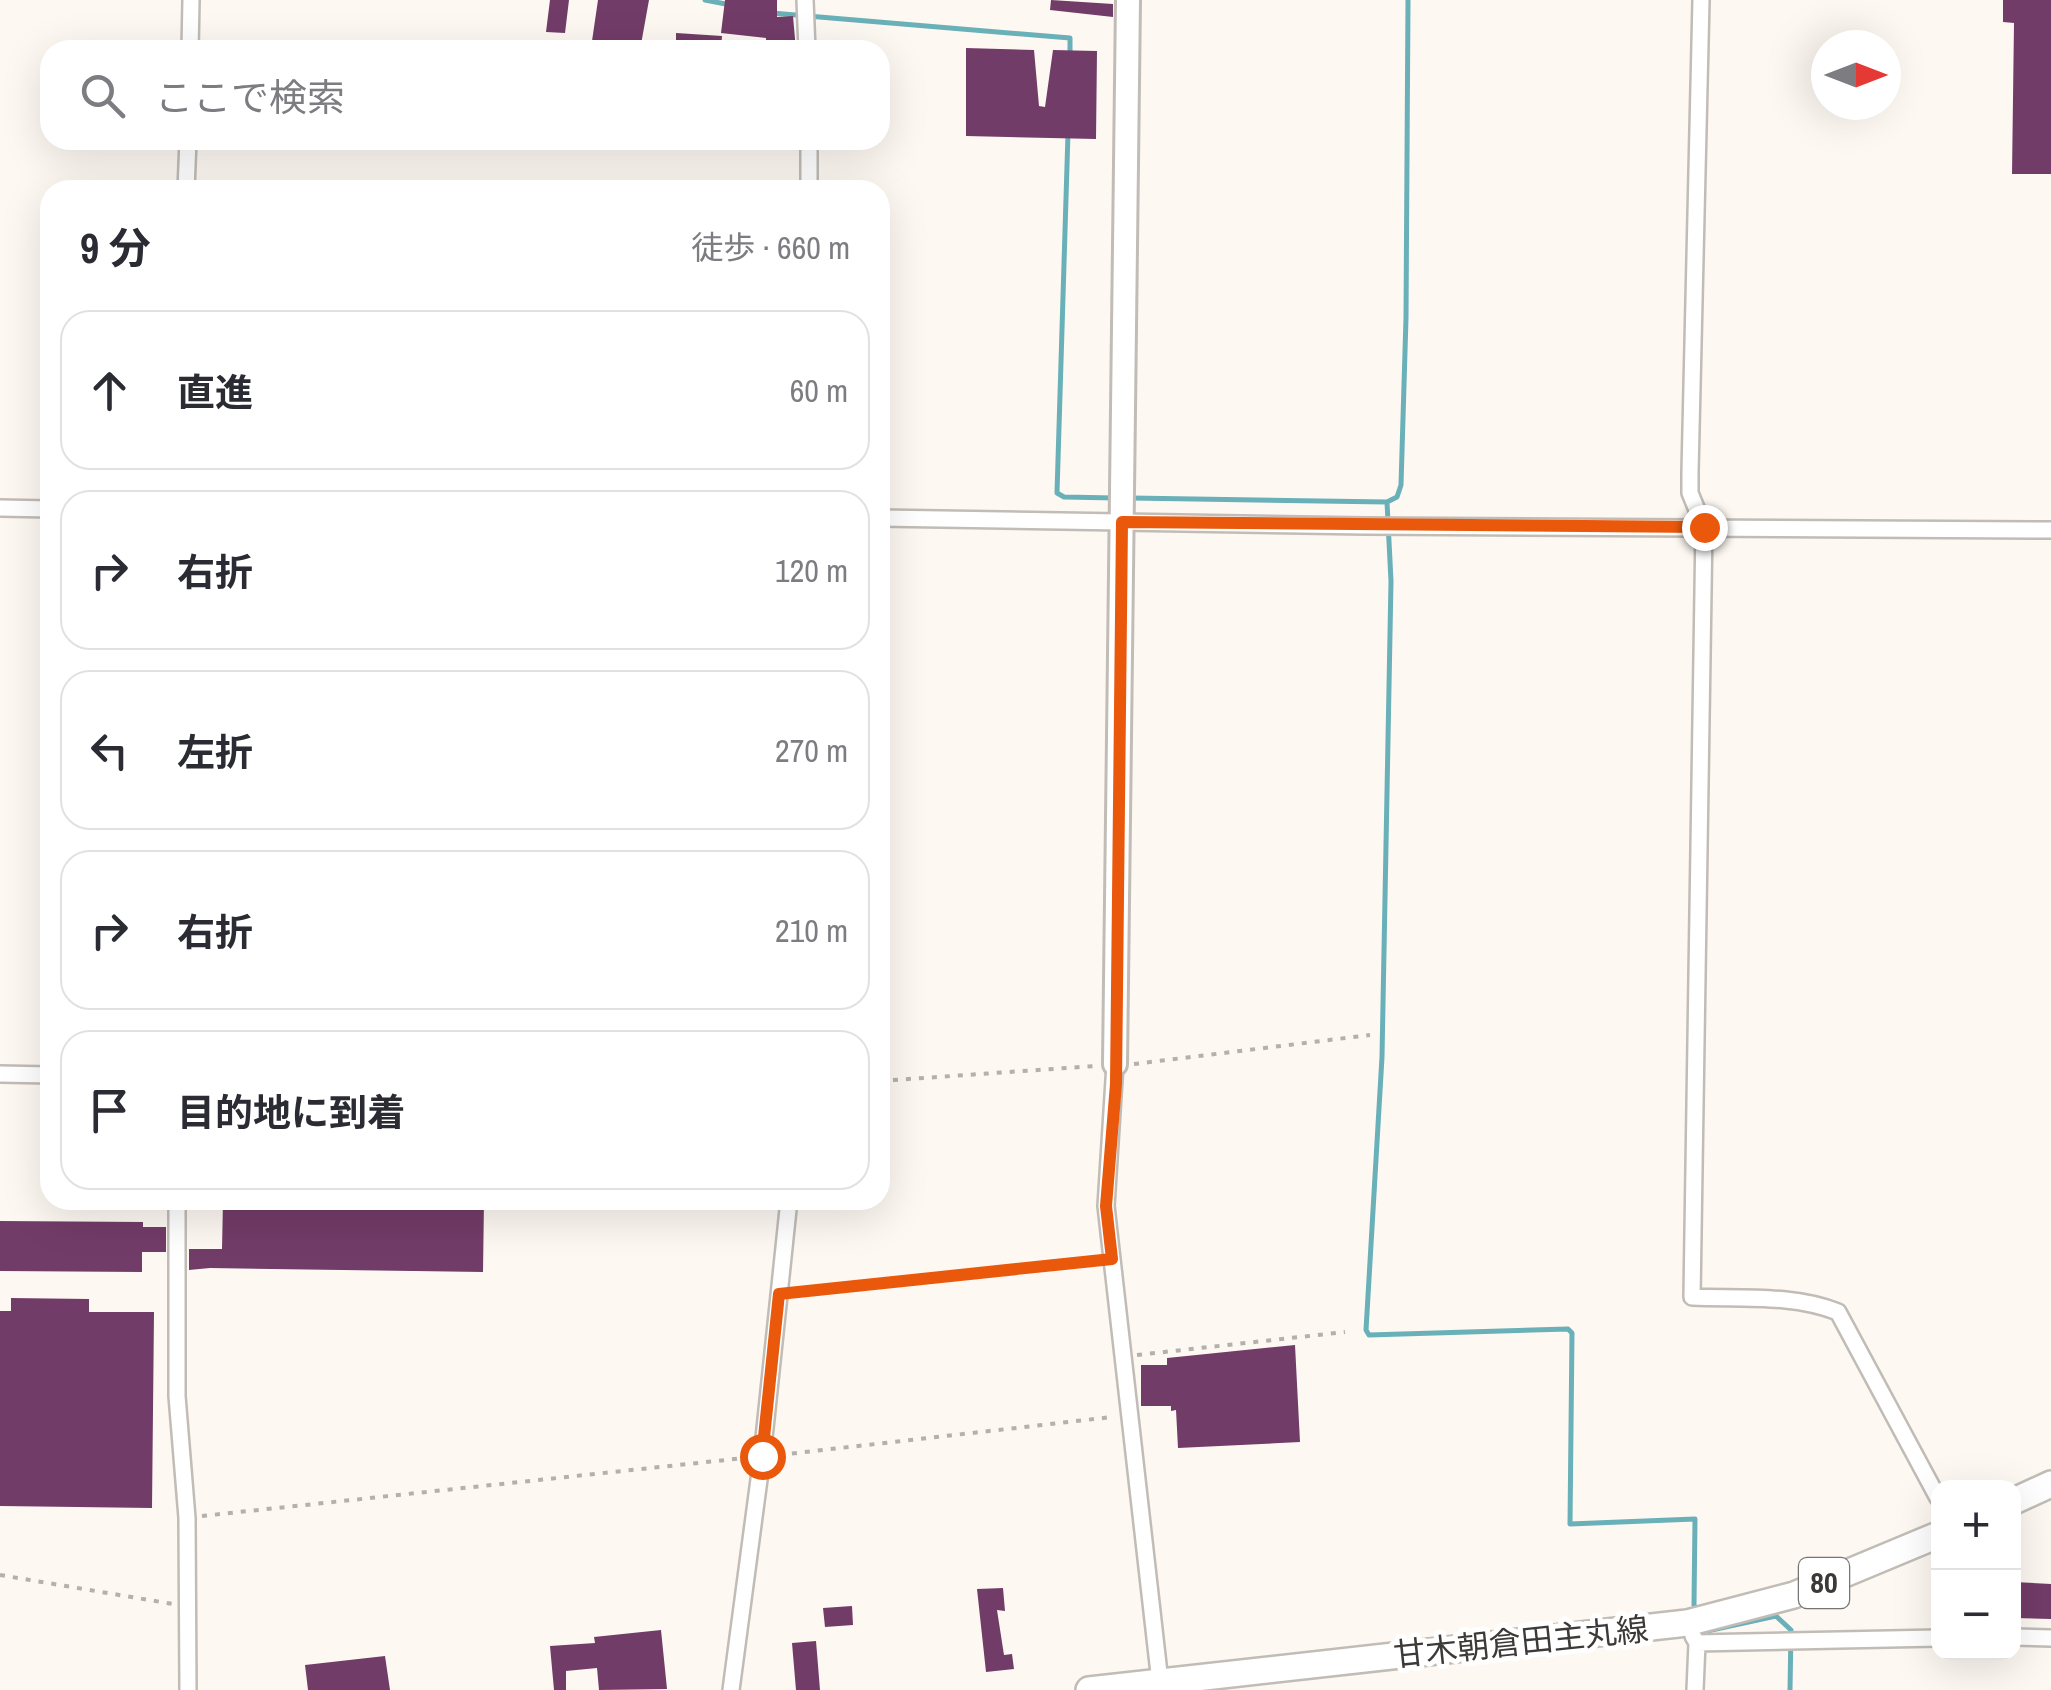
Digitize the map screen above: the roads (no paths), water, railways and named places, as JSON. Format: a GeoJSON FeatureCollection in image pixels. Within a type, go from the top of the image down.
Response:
{"type":"FeatureCollection","features":[{"type":"Feature","properties":{"kind":"main road"},"geometry":{"type":"LineString","coordinates":[[2021,1498],[2051,1484]]}},
{"type":"Feature","properties":{"kind":"main road","name":"甘木朝倉田主丸線"},"geometry":{"type":"LineString","coordinates":[[1089,1690],[1697,1627],[1794,1594],[1931,1538]]}},
{"type":"Feature","properties":{"kind":"street"},"geometry":{"type":"LineString","coordinates":[[190,40],[191,0]]}},
{"type":"Feature","properties":{"kind":"street"},"geometry":{"type":"LineString","coordinates":[[804,0],[806,40]]}},
{"type":"Feature","properties":{"kind":"street"},"geometry":{"type":"LineString","coordinates":[[1128,0],[1115,1064],[1106,1206],[1160,1682]]}},
{"type":"Feature","properties":{"kind":"street"},"geometry":{"type":"LineString","coordinates":[[1701,0],[1690,494],[1704,527],[1692,1297],[1798,1301],[1838,1312],[1931,1485]]}},
{"type":"Feature","properties":{"kind":"street"},"geometry":{"type":"LineString","coordinates":[[186,180],[188,150]]}},
{"type":"Feature","properties":{"kind":"street"},"geometry":{"type":"LineString","coordinates":[[808,180],[810,150]]}},
{"type":"Feature","properties":{"kind":"street"},"geometry":{"type":"LineString","coordinates":[[0,508],[40,508]]}},
{"type":"Feature","properties":{"kind":"street"},"geometry":{"type":"LineString","coordinates":[[890,518],[2051,530]]}},
{"type":"Feature","properties":{"kind":"street"},"geometry":{"type":"LineString","coordinates":[[0,1074],[40,1075]]}},
{"type":"Feature","properties":{"kind":"street"},"geometry":{"type":"LineString","coordinates":[[177,1210],[177,1396],[188,1518],[188,1690]]}},
{"type":"Feature","properties":{"kind":"street"},"geometry":{"type":"LineString","coordinates":[[731,1690],[762,1456],[788,1210]]}},
{"type":"Feature","properties":{"kind":"street"},"geometry":{"type":"LineString","coordinates":[[1695,1690],[1697,1627],[1792,1642],[1931,1638]]}},
{"type":"Feature","properties":{"kind":"street"},"geometry":{"type":"LineString","coordinates":[[2021,1637],[2051,1638]]}},
{"type":"Feature","properties":{"kind":"waterway"},"geometry":{"type":"LineString","coordinates":[[705,0],[731,5]]}},
{"type":"Feature","properties":{"kind":"waterway"},"geometry":{"type":"LineString","coordinates":[[1131,498],[1387,502],[1397,497],[1401,485],[1406,318],[1408,0]]}},
{"type":"Feature","properties":{"kind":"waterway"},"geometry":{"type":"LineString","coordinates":[[772,13],[1070,38],[1070,57]]}},
{"type":"Feature","properties":{"kind":"waterway"},"geometry":{"type":"LineString","coordinates":[[1068,133],[1057,493],[1064,497],[1115,498]]}},
{"type":"Feature","properties":{"kind":"waterway"},"geometry":{"type":"LineString","coordinates":[[1387,502],[1391,581],[1382,1057],[1366,1330],[1369,1335],[1568,1329],[1572,1333],[1570,1524],[1695,1519],[1694,1605],[1699,1614]]}},
{"type":"Feature","properties":{"kind":"waterway"},"geometry":{"type":"LineString","coordinates":[[1705,1628],[1707,1631],[1776,1616],[1791,1630],[1790,1690]]}}]}
